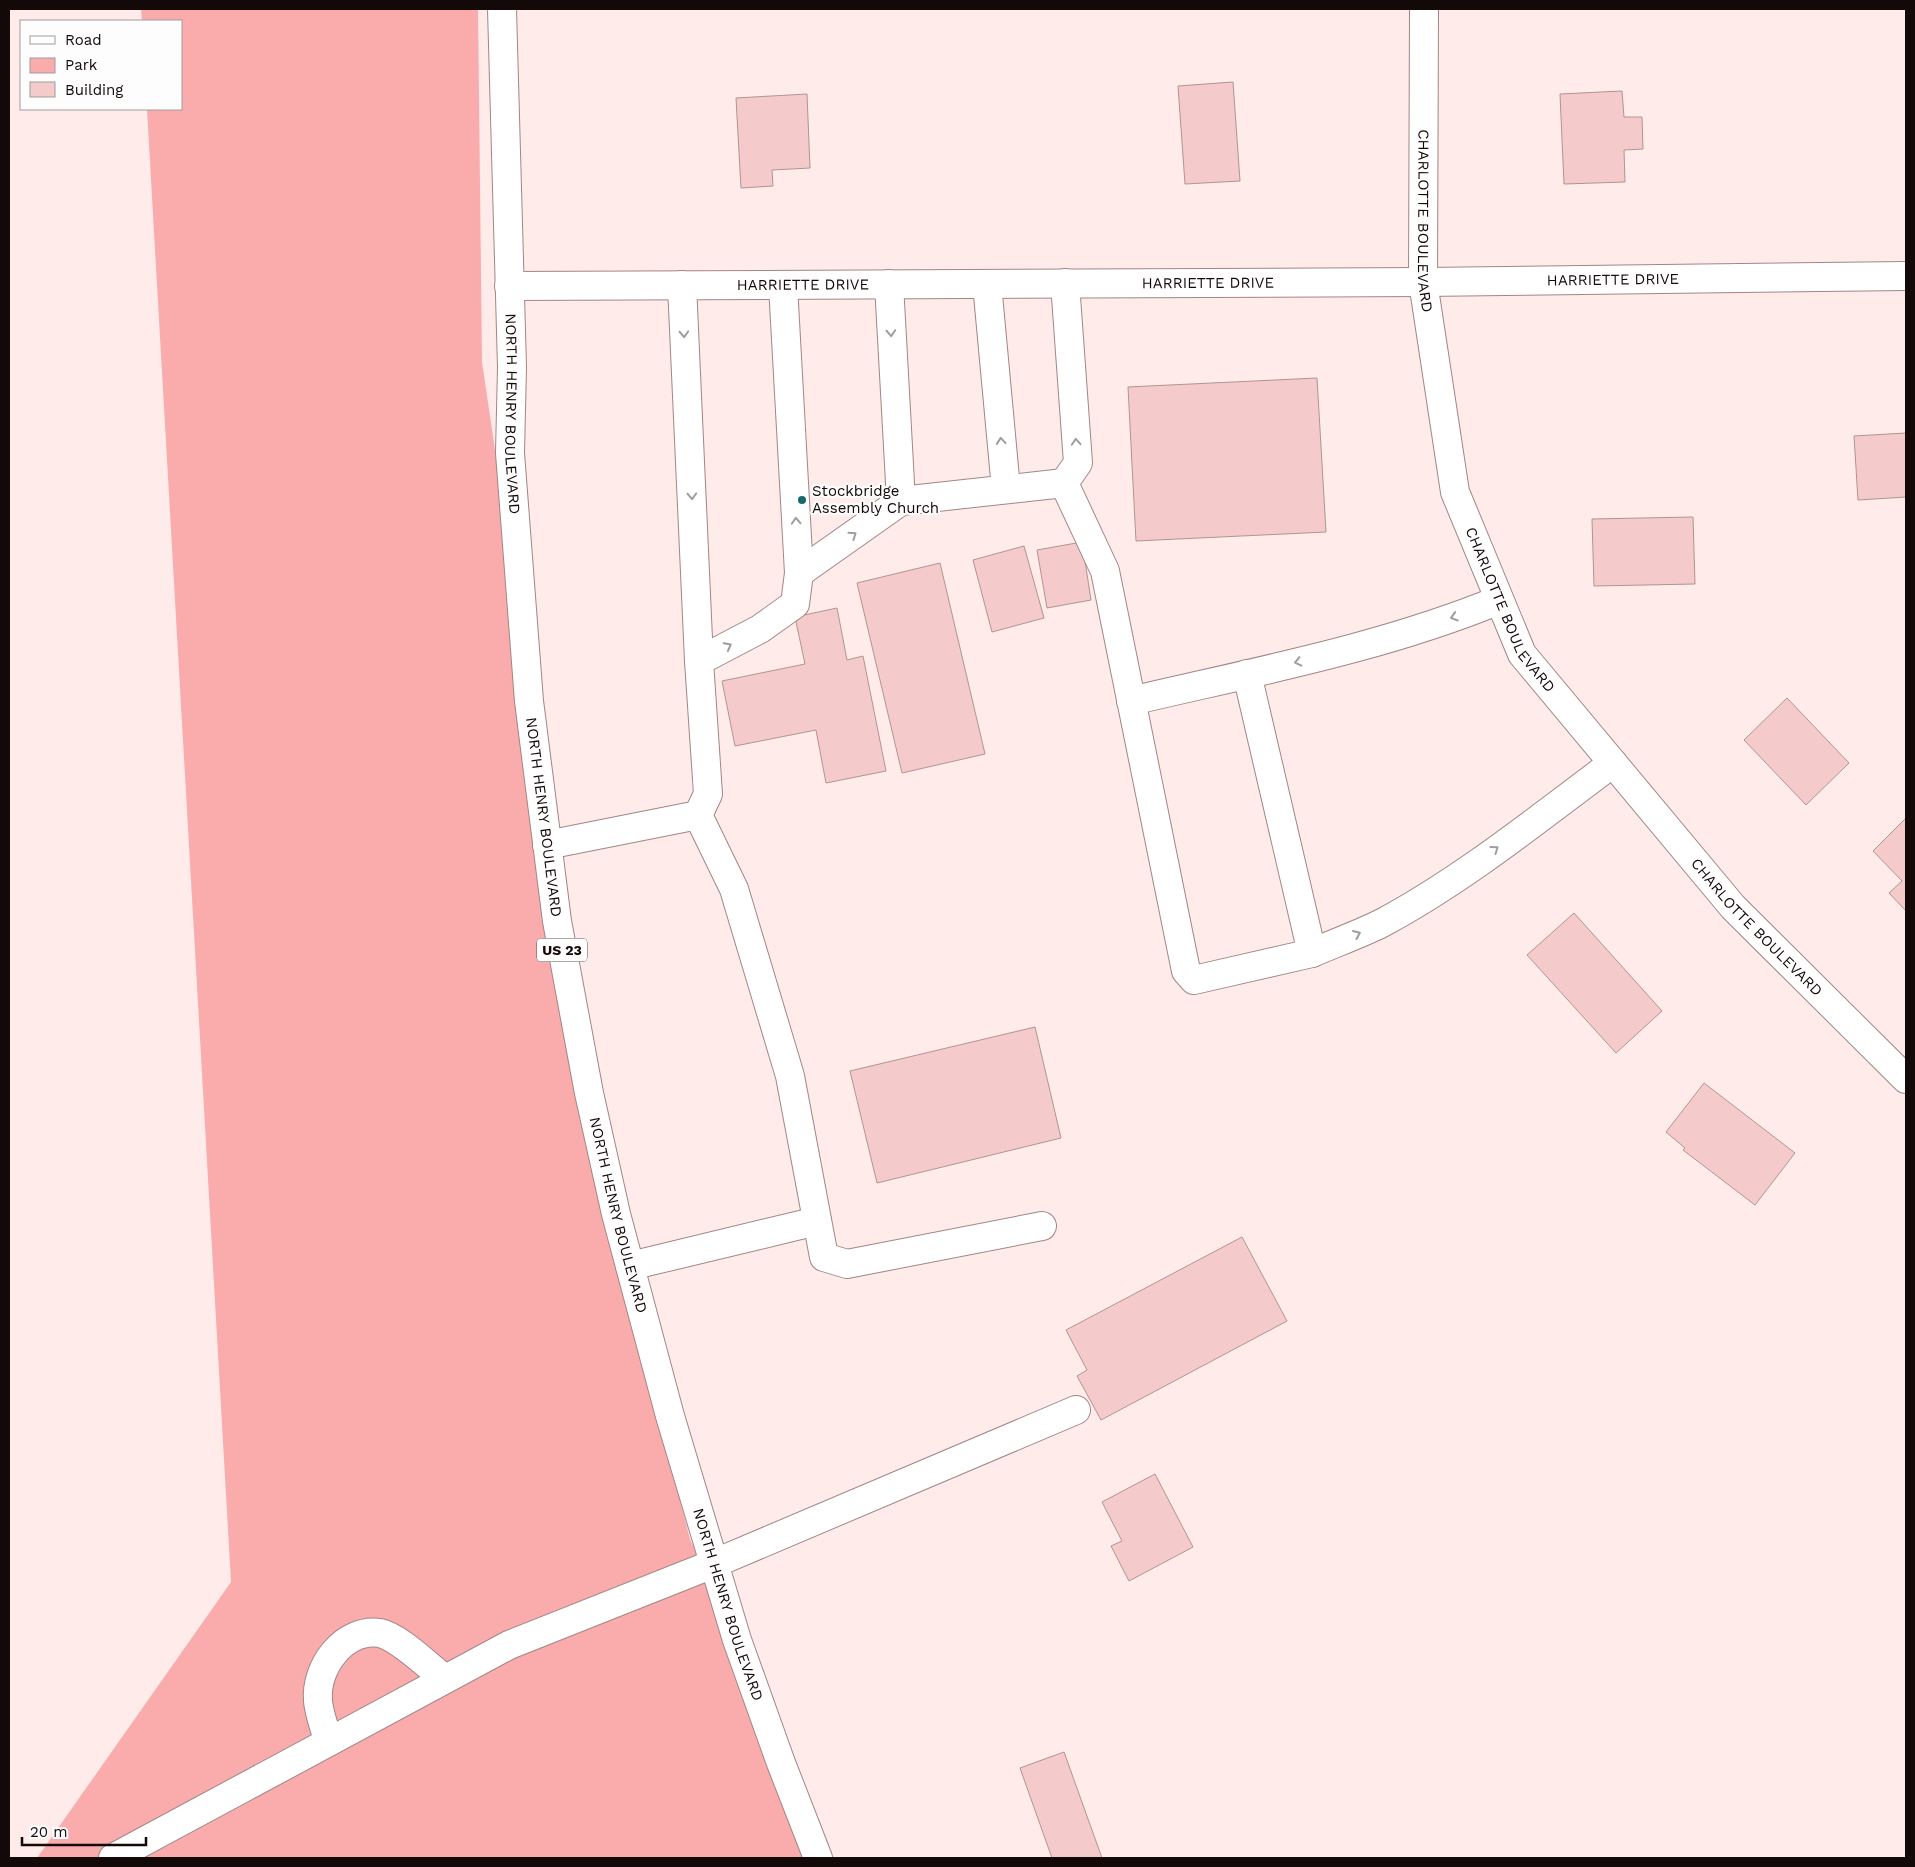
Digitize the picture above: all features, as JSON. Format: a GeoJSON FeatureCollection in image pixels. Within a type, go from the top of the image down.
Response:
{"type":"FeatureCollection","features":[{"type":"Feature","properties":{"kind":"main road","name":"NORTH HENRY BOULEVARD"},"geometry":{"type":"LineString","coordinates":[[502,9],[512,367],[510,453],[515,539],[529,701],[557,921],[580,1050],[616,1214],[672,1425],[714,1564],[781,1764],[818,1858]]}},
{"type":"Feature","properties":{"kind":"main road","name":"CHARLOTTE BOULEVARD"},"geometry":{"type":"LineString","coordinates":[[1424,9],[1423,282],[1455,492],[1522,654],[1733,907],[1906,1079]]}},
{"type":"Feature","properties":{"kind":"main road","name":"HARRIETTE DRIVE"},"geometry":{"type":"LineString","coordinates":[[509,286],[1423,282],[1906,276]]}},
{"type":"Feature","properties":{"kind":"main road"},"geometry":{"type":"LineString","coordinates":[[799,573],[901,501],[1064,483],[1078,463],[1064,283]]}},
{"type":"Feature","properties":{"kind":"main road"},"geometry":{"type":"LineString","coordinates":[[889,284],[901,501]]}},
{"type":"Feature","properties":{"kind":"main road"},"geometry":{"type":"LineString","coordinates":[[987,284],[1006,489]]}},
{"type":"Feature","properties":{"kind":"main road"},"geometry":{"type":"LineString","coordinates":[[682,285],[699,661],[708,794],[698,814]]}},
{"type":"Feature","properties":{"kind":"main road"},"geometry":{"type":"LineString","coordinates":[[699,661],[760,629],[795,604],[799,573],[783,285]]}},
{"type":"Feature","properties":{"kind":"main road"},"geometry":{"type":"LineString","coordinates":[[1064,483],[1105,570],[1186,971],[1194,980],[1312,953],[1381,923],[1418,902],[1474,865],[1613,763]]}},
{"type":"Feature","properties":{"kind":"main road"},"geometry":{"type":"LineString","coordinates":[[1131,702],[1332,654],[1464,614],[1499,600]]}},
{"type":"Feature","properties":{"kind":"main road"},"geometry":{"type":"LineString","coordinates":[[1247,674],[1312,953]]}},
{"type":"Feature","properties":{"kind":"main road"},"geometry":{"type":"LineString","coordinates":[[547,845],[698,814]]}},
{"type":"Feature","properties":{"kind":"main road"},"geometry":{"type":"LineString","coordinates":[[698,814],[734,889],[790,1076],[824,1257],[847,1264],[1042,1226]]}},
{"type":"Feature","properties":{"kind":"main road"},"geometry":{"type":"LineString","coordinates":[[630,1266],[817,1221]]}},
{"type":"Feature","properties":{"kind":"main road"},"geometry":{"type":"LineString","coordinates":[[112,1858],[509,1646],[714,1564],[1076,1410]]}},
{"type":"Feature","properties":{"kind":"main road"},"geometry":{"type":"LineString","coordinates":[[328,1741],[318,1700],[320,1683],[332,1654],[341,1644],[356,1635],[380,1634],[397,1641],[445,1679]]}},
{"type":"Feature","properties":{"kind":"green space"},"geometry":{"type":"Polygon","coordinates":[[[141,9],[478,9],[482,362],[557,869],[642,1349],[690,1539],[830,1858],[37,1858],[231,1582],[147,110],[182,110],[182,20],[142,20],[141,9]]]}},
{"type":"Feature","properties":{"kind":"building"},"geometry":{"type":"Polygon","coordinates":[[[1233,82],[1240,181],[1185,184],[1178,86],[1233,82]]]}},
{"type":"Feature","properties":{"kind":"building"},"geometry":{"type":"Polygon","coordinates":[[[1622,91],[1624,117],[1642,117],[1643,149],[1624,150],[1625,182],[1564,184],[1560,94],[1622,91]]]}},
{"type":"Feature","properties":{"kind":"building"},"geometry":{"type":"Polygon","coordinates":[[[807,94],[810,168],[772,170],[773,186],[741,188],[736,98],[807,94]]]}},
{"type":"Feature","properties":{"kind":"building"},"geometry":{"type":"Polygon","coordinates":[[[1317,378],[1326,532],[1136,541],[1128,387],[1317,378]]]}},
{"type":"Feature","properties":{"kind":"building"},"geometry":{"type":"Polygon","coordinates":[[[1906,433],[1906,497],[1858,500],[1854,436],[1906,433]]]}},
{"type":"Feature","properties":{"kind":"building"},"geometry":{"type":"Polygon","coordinates":[[[1693,517],[1695,584],[1594,586],[1592,519],[1693,517]]]}},
{"type":"Feature","properties":{"kind":"building"},"geometry":{"type":"Polygon","coordinates":[[[1082,542],[1091,600],[1047,608],[1037,550],[1082,542]]]}},
{"type":"Feature","properties":{"kind":"building"},"geometry":{"type":"Polygon","coordinates":[[[1024,546],[1044,618],[992,632],[973,560],[1024,546]]]}},
{"type":"Feature","properties":{"kind":"building"},"geometry":{"type":"Polygon","coordinates":[[[940,563],[985,754],[902,773],[857,583],[940,563]]]}},
{"type":"Feature","properties":{"kind":"building"},"geometry":{"type":"Polygon","coordinates":[[[837,608],[847,660],[863,656],[886,771],[826,783],[816,730],[735,746],[722,681],[805,664],[795,617],[837,608]]]}},
{"type":"Feature","properties":{"kind":"building"},"geometry":{"type":"Polygon","coordinates":[[[1787,698],[1849,763],[1806,805],[1744,740],[1787,698]]]}},
{"type":"Feature","properties":{"kind":"building"},"geometry":{"type":"Polygon","coordinates":[[[1906,818],[1906,911],[1889,893],[1902,881],[1873,851],[1906,818]]]}},
{"type":"Feature","properties":{"kind":"building"},"geometry":{"type":"Polygon","coordinates":[[[1574,913],[1662,1011],[1616,1053],[1527,955],[1574,913]]]}},
{"type":"Feature","properties":{"kind":"building"},"geometry":{"type":"Polygon","coordinates":[[[1035,1027],[1061,1138],[877,1183],[850,1071],[1035,1027]]]}},
{"type":"Feature","properties":{"kind":"building"},"geometry":{"type":"Polygon","coordinates":[[[1704,1083],[1795,1153],[1755,1205],[1683,1150],[1685,1148],[1666,1132],[1704,1083]]]}},
{"type":"Feature","properties":{"kind":"building"},"geometry":{"type":"Polygon","coordinates":[[[1242,1237],[1287,1321],[1101,1420],[1077,1376],[1087,1370],[1066,1330],[1242,1237]]]}},
{"type":"Feature","properties":{"kind":"building"},"geometry":{"type":"Polygon","coordinates":[[[1155,1474],[1193,1547],[1129,1581],[1111,1546],[1122,1541],[1102,1502],[1155,1474]]]}},
{"type":"Feature","properties":{"kind":"building"},"geometry":{"type":"Polygon","coordinates":[[[1064,1752],[1102,1858],[1052,1858],[1020,1768],[1064,1752]]]}},
{"type":"Feature","properties":{"kind":"place","name":"Stockbridge Assembly Church"},"geometry":{"type":"Point","coordinates":[802,500]}}]}
